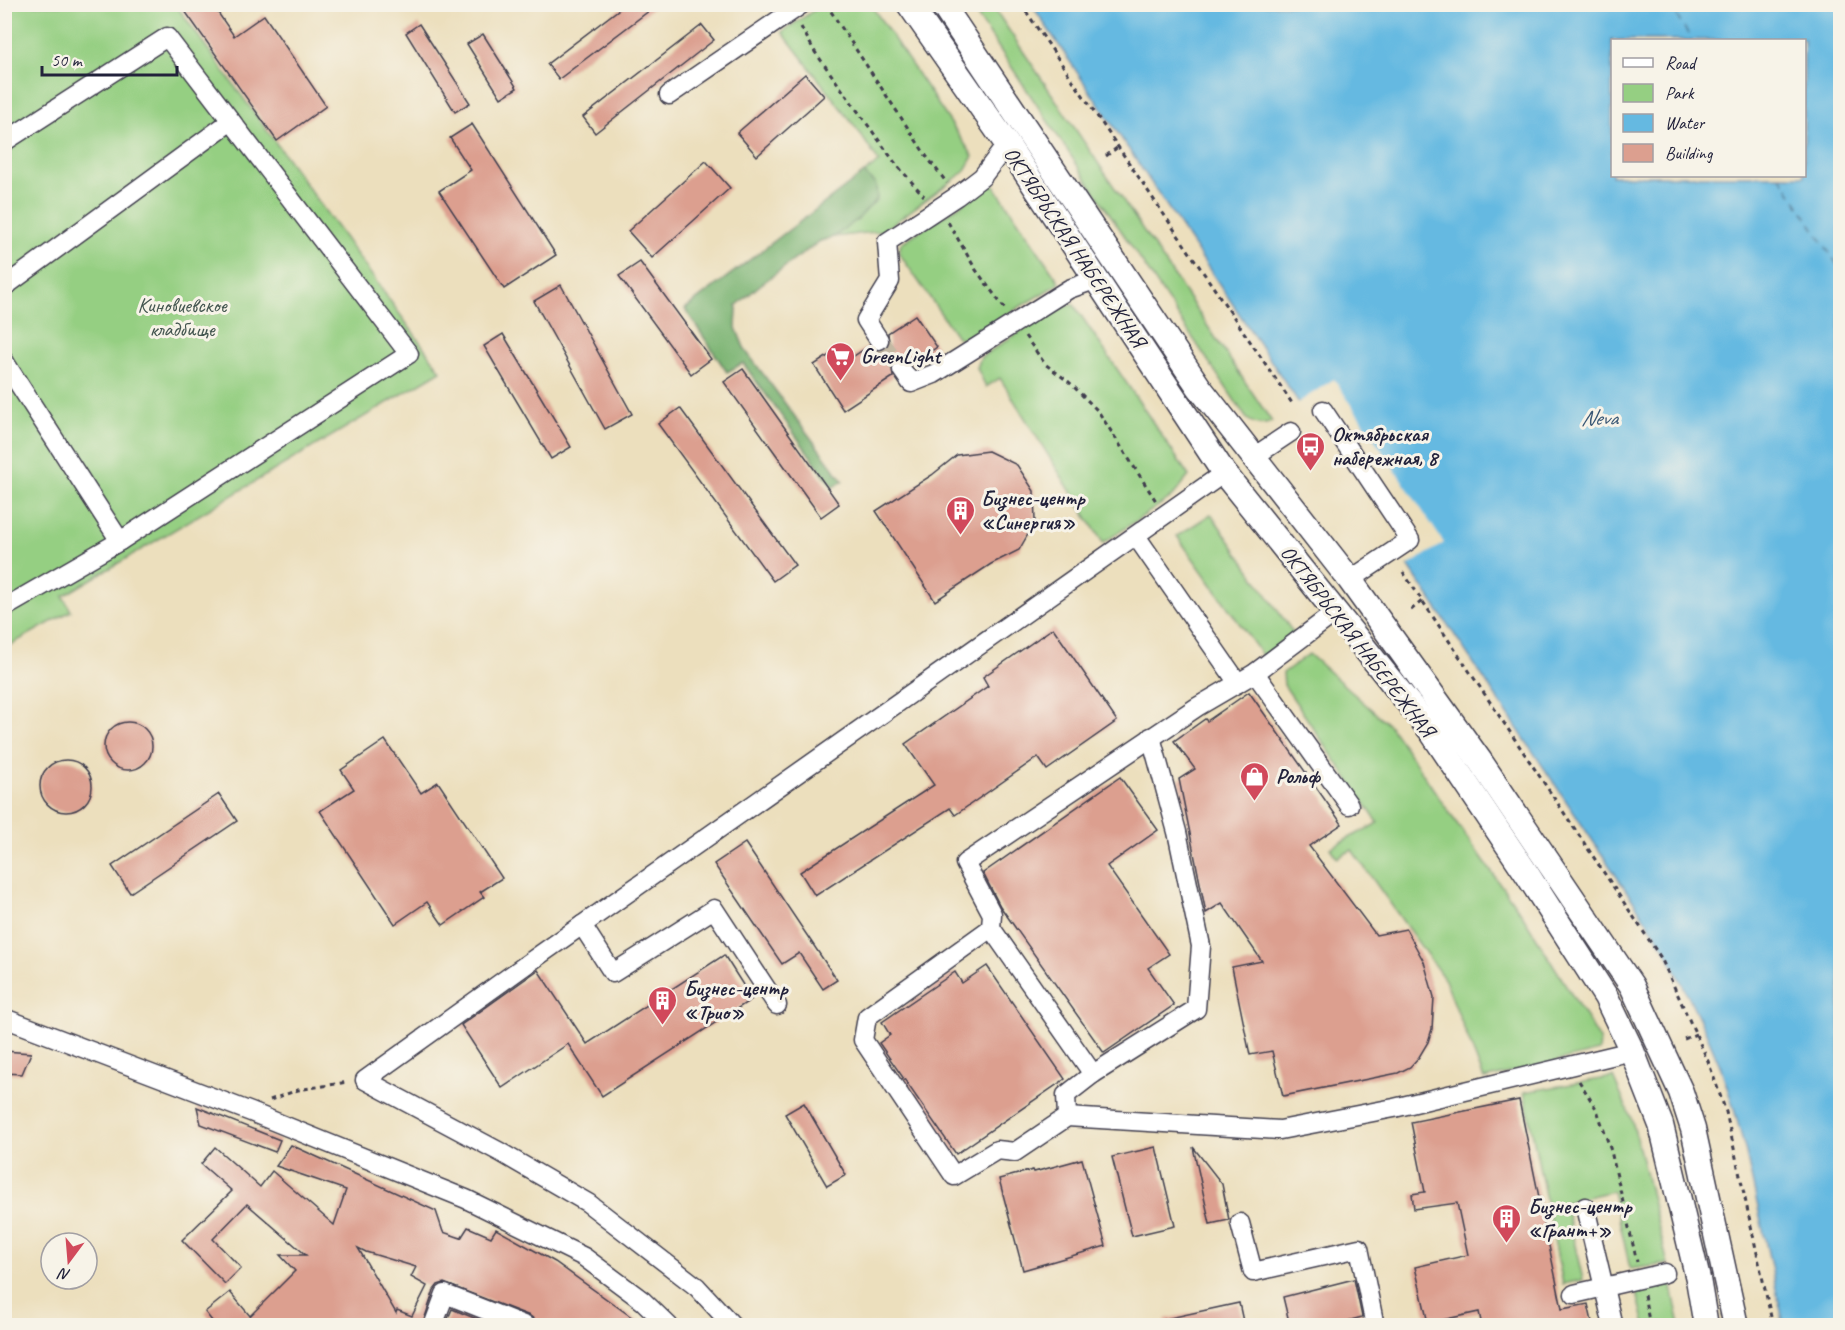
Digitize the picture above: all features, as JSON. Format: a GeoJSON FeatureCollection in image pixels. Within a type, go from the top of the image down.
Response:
{"type":"FeatureCollection","features":[{"type":"Feature","properties":{"kind":"main road","name":"ОКТЯБРЬСКАЯ НАБЕРЕЖНАЯ"},"geometry":{"type":"LineString","coordinates":[[909,4],[1007,144],[1224,473],[1431,731],[1521,864],[1606,997],[1632,1051],[1661,1125],[1707,1326]]}},
{"type":"Feature","properties":{"kind":"main road","name":"ОКТЯБРЬСКАЯ НАБЕРЕЖНАЯ"},"geometry":{"type":"LineString","coordinates":[[942,4],[1199,387],[1256,456],[1350,580],[1480,761],[1632,986],[1681,1092],[1693,1129],[1736,1326]]}},
{"type":"Feature","properties":{"kind":"street"},"geometry":{"type":"LineString","coordinates":[[669,95],[797,8]]}},
{"type":"Feature","properties":{"kind":"street"},"geometry":{"type":"LineString","coordinates":[[4,142],[167,37],[409,354],[120,541],[4,608]]}},
{"type":"Feature","properties":{"kind":"street"},"geometry":{"type":"LineString","coordinates":[[4,287],[231,121]]}},
{"type":"Feature","properties":{"kind":"street"},"geometry":{"type":"LineString","coordinates":[[879,340],[866,320],[890,281],[887,242],[982,177],[1007,144]]}},
{"type":"Feature","properties":{"kind":"street"},"geometry":{"type":"LineString","coordinates":[[903,370],[911,383],[934,374],[1069,288],[1097,279]]}},
{"type":"Feature","properties":{"kind":"street"},"geometry":{"type":"LineString","coordinates":[[4,361],[120,541]]}},
{"type":"Feature","properties":{"kind":"street"},"geometry":{"type":"LineString","coordinates":[[1323,410],[1410,540],[1350,580]]}},
{"type":"Feature","properties":{"kind":"street"},"geometry":{"type":"LineString","coordinates":[[1256,456],[1291,432]]}},
{"type":"Feature","properties":{"kind":"street"},"geometry":{"type":"LineString","coordinates":[[734,1326],[697,1287],[588,1203],[500,1152],[365,1080],[1224,473]]}},
{"type":"Feature","properties":{"kind":"street"},"geometry":{"type":"LineString","coordinates":[[1136,536],[1238,683]]}},
{"type":"Feature","properties":{"kind":"street"},"geometry":{"type":"LineString","coordinates":[[1093,1074],[991,928],[992,915],[965,863],[1151,737],[1255,673],[1336,612]]}},
{"type":"Feature","properties":{"kind":"street"},"geometry":{"type":"LineString","coordinates":[[1255,673],[1349,805]]}},
{"type":"Feature","properties":{"kind":"street"},"geometry":{"type":"LineString","coordinates":[[1067,1117],[1066,1095],[1093,1074],[1196,1009],[1201,946],[1177,832],[1151,737]]}},
{"type":"Feature","properties":{"kind":"street"},"geometry":{"type":"LineString","coordinates":[[582,925],[613,973],[714,909],[777,1005]]}},
{"type":"Feature","properties":{"kind":"street"},"geometry":{"type":"LineString","coordinates":[[991,928],[867,1017],[863,1040],[954,1176],[997,1150],[1015,1152],[1067,1117],[1280,1130],[1394,1108],[1632,1051]]}},
{"type":"Feature","properties":{"kind":"street"},"geometry":{"type":"LineString","coordinates":[[4,1018],[251,1112],[466,1199],[584,1257],[643,1301],[669,1326]]}},
{"type":"Feature","properties":{"kind":"street"},"geometry":{"type":"LineString","coordinates":[[1585,1207],[1612,1326]]}},
{"type":"Feature","properties":{"kind":"street"},"geometry":{"type":"LineString","coordinates":[[1240,1223],[1253,1272],[1359,1248],[1375,1326]]}},
{"type":"Feature","properties":{"kind":"street"},"geometry":{"type":"LineString","coordinates":[[1574,1294],[1665,1273]]}},
{"type":"Feature","properties":{"kind":"street"},"geometry":{"type":"LineString","coordinates":[[433,1326],[445,1294],[526,1326]]}},
{"type":"Feature","properties":{"kind":"path"},"geometry":{"type":"LineString","coordinates":[[826,4],[927,157],[957,196]]}},
{"type":"Feature","properties":{"kind":"path"},"geometry":{"type":"LineString","coordinates":[[1021,4],[1294,406]]}},
{"type":"Feature","properties":{"kind":"path"},"geometry":{"type":"LineString","coordinates":[[797,8],[815,52],[896,164],[921,194],[939,208],[976,270],[1046,364],[1069,382],[1098,411],[1148,487],[1164,516]]}},
{"type":"Feature","properties":{"kind":"path"},"geometry":{"type":"LineString","coordinates":[[1106,156],[1118,147]]}},
{"type":"Feature","properties":{"kind":"path"},"geometry":{"type":"LineString","coordinates":[[1411,610],[1422,601]]}},
{"type":"Feature","properties":{"kind":"path"},"geometry":{"type":"LineString","coordinates":[[1684,1039],[1696,1034]]}},
{"type":"Feature","properties":{"kind":"path"},"geometry":{"type":"LineString","coordinates":[[1569,1065],[1597,1110],[1611,1151],[1650,1326]]}},
{"type":"Feature","properties":{"kind":"path"},"geometry":{"type":"LineString","coordinates":[[251,1112],[265,1102],[297,1090],[365,1080]]}},
{"type":"Feature","properties":{"kind":"green space","name":"Киновиевское кладбище"},"geometry":{"type":"Polygon","coordinates":[[[5,5],[176,5],[441,371],[63,596],[71,611],[5,648],[5,5]]]}},
{"type":"Feature","properties":{"kind":"green space"},"geometry":{"type":"Polygon","coordinates":[[[822,5],[871,5],[973,156],[964,172],[883,231],[833,237],[820,241],[737,305],[736,328],[745,350],[843,481],[833,487],[743,363],[727,372],[685,309],[879,162],[859,132],[782,32],[822,5]]]}},
{"type":"Feature","properties":{"kind":"green space"},"geometry":{"type":"Polygon","coordinates":[[[970,5],[992,5],[1272,422],[1259,424],[1247,419],[970,5]]]}},
{"type":"Feature","properties":{"kind":"green space"},"geometry":{"type":"Polygon","coordinates":[[[864,173],[876,185],[877,199],[857,220],[833,237],[820,241],[737,305],[736,328],[745,350],[843,481],[833,487],[743,363],[727,372],[685,309],[864,173]]]}},
{"type":"Feature","properties":{"kind":"green space"},"geometry":{"type":"Polygon","coordinates":[[[993,184],[1060,283],[964,340],[957,337],[899,253],[901,243],[993,184]]]}},
{"type":"Feature","properties":{"kind":"green space"},"geometry":{"type":"Polygon","coordinates":[[[1061,305],[1074,305],[1189,476],[1173,496],[1103,543],[1000,378],[986,387],[977,368],[981,357],[1061,305]]]}},
{"type":"Feature","properties":{"kind":"green space"},"geometry":{"type":"Polygon","coordinates":[[[1211,514],[1294,634],[1264,658],[1177,536],[1211,514]]]}},
{"type":"Feature","properties":{"kind":"green space"},"geometry":{"type":"Polygon","coordinates":[[[1309,654],[1391,727],[1523,916],[1600,1040],[1599,1051],[1484,1079],[1445,980],[1352,850],[1337,858],[1330,848],[1378,823],[1284,685],[1283,673],[1309,654]]]}},
{"type":"Feature","properties":{"kind":"green space"},"geometry":{"type":"Polygon","coordinates":[[[1613,1077],[1632,1120],[1668,1264],[1630,1269],[1613,1191],[1565,1202],[1583,1280],[1563,1284],[1524,1092],[1613,1077]]]}},
{"type":"Feature","properties":{"kind":"green space"},"geometry":{"type":"Polygon","coordinates":[[[1671,1283],[1680,1325],[1645,1325],[1636,1289],[1671,1283]]]}},
{"type":"Feature","properties":{"kind":"water","name":"Neva"},"geometry":{"type":"Polygon","coordinates":[[[1032,5],[1840,5],[1840,1325],[1784,1325],[1745,1149],[1721,1068],[1664,947],[1032,5]]]}},
{"type":"Feature","properties":{"kind":"pier"},"geometry":{"type":"Polygon","coordinates":[[[1334,379],[1444,543],[1406,567],[1296,404],[1334,379]]]}},
{"type":"Feature","properties":{"kind":"building"},"geometry":{"type":"Polygon","coordinates":[[[180,4],[212,4],[234,36],[264,15],[326,106],[277,141],[180,4]]]}},
{"type":"Feature","properties":{"kind":"building"},"geometry":{"type":"Polygon","coordinates":[[[626,4],[658,4],[559,79],[547,64],[626,4]]]}},
{"type":"Feature","properties":{"kind":"building"},"geometry":{"type":"Polygon","coordinates":[[[419,24],[470,103],[455,112],[406,33],[419,24]]]}},
{"type":"Feature","properties":{"kind":"building"},"geometry":{"type":"Polygon","coordinates":[[[702,25],[714,40],[595,133],[583,117],[702,25]]]}},
{"type":"Feature","properties":{"kind":"building"},"geometry":{"type":"Polygon","coordinates":[[[483,34],[517,88],[501,98],[467,44],[483,34]]]}},
{"type":"Feature","properties":{"kind":"building"},"geometry":{"type":"Polygon","coordinates":[[[805,74],[824,96],[757,156],[737,133],[805,74]]]}},
{"type":"Feature","properties":{"kind":"building"},"geometry":{"type":"Polygon","coordinates":[[[472,124],[556,255],[504,289],[439,191],[471,170],[450,138],[472,124]]]}},
{"type":"Feature","properties":{"kind":"building"},"geometry":{"type":"Polygon","coordinates":[[[706,161],[730,188],[652,258],[628,231],[706,161]]]}},
{"type":"Feature","properties":{"kind":"building"},"geometry":{"type":"Polygon","coordinates":[[[640,262],[711,359],[691,374],[619,276],[640,262]]]}},
{"type":"Feature","properties":{"kind":"building"},"geometry":{"type":"Polygon","coordinates":[[[561,285],[632,414],[605,429],[534,301],[561,285]]]}},
{"type":"Feature","properties":{"kind":"building"},"geometry":{"type":"Polygon","coordinates":[[[915,315],[937,347],[912,364],[906,360],[896,360],[892,366],[893,377],[843,410],[814,365],[831,354],[839,366],[869,346],[874,350],[885,350],[889,345],[888,333],[915,315]]]}},
{"type":"Feature","properties":{"kind":"building"},"geometry":{"type":"Polygon","coordinates":[[[503,334],[571,447],[551,459],[484,346],[503,334]]]}},
{"type":"Feature","properties":{"kind":"building"},"geometry":{"type":"Polygon","coordinates":[[[743,369],[839,504],[821,517],[724,382],[743,369]]]}},
{"type":"Feature","properties":{"kind":"building"},"geometry":{"type":"Polygon","coordinates":[[[680,408],[795,565],[773,581],[658,424],[680,408]]]}},
{"type":"Feature","properties":{"kind":"building","name":"Бизнес-центр «Синергия»"},"geometry":{"type":"Polygon","coordinates":[[[988,451],[1017,465],[1034,491],[1035,522],[1019,550],[991,564],[935,601],[876,511],[932,475],[957,455],[988,451]]]}},
{"type":"Feature","properties":{"kind":"building"},"geometry":{"type":"Polygon","coordinates":[[[1053,628],[1117,721],[1047,770],[1038,757],[955,815],[950,808],[815,896],[800,872],[934,785],[905,744],[988,686],[983,677],[1053,628]]]}},
{"type":"Feature","properties":{"kind":"building"},"geometry":{"type":"Polygon","coordinates":[[[1249,692],[1342,824],[1309,846],[1376,935],[1406,929],[1424,962],[1434,997],[1432,1029],[1428,1042],[1419,1057],[1410,1067],[1398,1073],[1283,1096],[1272,1051],[1250,1055],[1232,967],[1262,961],[1222,903],[1206,913],[1179,779],[1195,769],[1174,741],[1249,692]]]}},
{"type":"Feature","properties":{"kind":"building"},"geometry":{"type":"Polygon","coordinates":[[[128,722],[145,729],[152,746],[145,763],[128,770],[111,763],[104,746],[111,729],[128,722]]]}},
{"type":"Feature","properties":{"kind":"building"},"geometry":{"type":"Polygon","coordinates":[[[385,740],[421,793],[438,782],[502,878],[480,892],[484,897],[443,925],[427,902],[395,924],[320,811],[354,789],[341,770],[385,740]]]}},
{"type":"Feature","properties":{"kind":"building"},"geometry":{"type":"Polygon","coordinates":[[[66,760],[76,762],[84,768],[90,776],[92,786],[90,796],[84,804],[76,810],[66,812],[56,810],[48,804],[42,796],[40,786],[42,776],[48,768],[56,762],[66,760]]]}},
{"type":"Feature","properties":{"kind":"building"},"geometry":{"type":"Polygon","coordinates":[[[1120,777],[1158,830],[1107,866],[1169,954],[1148,968],[1174,1005],[1104,1053],[1000,906],[983,873],[1120,777]]]}},
{"type":"Feature","properties":{"kind":"building"},"geometry":{"type":"Polygon","coordinates":[[[219,794],[237,821],[130,893],[112,866],[219,794]]]}},
{"type":"Feature","properties":{"kind":"building"},"geometry":{"type":"Polygon","coordinates":[[[745,843],[837,980],[823,989],[799,953],[782,964],[714,864],[745,843]]]}},
{"type":"Feature","properties":{"kind":"building"},"geometry":{"type":"Polygon","coordinates":[[[724,955],[752,999],[602,1096],[568,1044],[502,1088],[461,1025],[538,970],[587,1044],[724,955]]]}},
{"type":"Feature","properties":{"kind":"building"},"geometry":{"type":"Polygon","coordinates":[[[987,966],[1065,1079],[956,1154],[879,1043],[890,1035],[882,1022],[955,972],[962,983],[987,966]]]}},
{"type":"Feature","properties":{"kind":"building"},"geometry":{"type":"Polygon","coordinates":[[[4,1051],[31,1053],[22,1074],[4,1073],[4,1051]]]}},
{"type":"Feature","properties":{"kind":"building","name":"Бизнес-центр «Грант+»"},"geometry":{"type":"Polygon","coordinates":[[[1519,1100],[1562,1309],[1588,1304],[1593,1326],[1482,1326],[1479,1312],[1428,1323],[1415,1267],[1468,1255],[1457,1203],[1414,1209],[1412,1194],[1425,1192],[1411,1122],[1519,1100]]]}},
{"type":"Feature","properties":{"kind":"building"},"geometry":{"type":"Polygon","coordinates":[[[804,1103],[846,1175],[827,1186],[785,1114],[804,1103]]]}},
{"type":"Feature","properties":{"kind":"building"},"geometry":{"type":"Polygon","coordinates":[[[197,1107],[280,1140],[275,1152],[201,1124],[197,1107]]]}},
{"type":"Feature","properties":{"kind":"building"},"geometry":{"type":"Polygon","coordinates":[[[291,1145],[436,1211],[443,1232],[461,1238],[468,1227],[491,1237],[496,1229],[555,1262],[644,1326],[537,1326],[535,1320],[530,1316],[444,1283],[438,1285],[434,1290],[422,1326],[216,1326],[205,1312],[230,1292],[250,1316],[295,1271],[280,1255],[306,1255],[247,1204],[213,1239],[241,1268],[225,1284],[182,1240],[232,1191],[201,1164],[215,1147],[260,1187],[272,1171],[334,1225],[346,1190],[276,1166],[291,1145]],[[358,1248],[396,1313],[397,1310],[412,1316],[427,1286],[411,1277],[416,1267],[358,1248]]]}},
{"type":"Feature","properties":{"kind":"building"},"geometry":{"type":"Polygon","coordinates":[[[1156,1147],[1175,1226],[1132,1236],[1112,1157],[1156,1147]]]}},
{"type":"Feature","properties":{"kind":"building"},"geometry":{"type":"Polygon","coordinates":[[[1193,1147],[1222,1184],[1229,1220],[1210,1224],[1193,1147]]]}},
{"type":"Feature","properties":{"kind":"building"},"geometry":{"type":"Polygon","coordinates":[[[1082,1159],[1106,1246],[1023,1270],[999,1179],[1082,1159]]]}},
{"type":"Feature","properties":{"kind":"building"},"geometry":{"type":"Polygon","coordinates":[[[1354,1279],[1362,1317],[1329,1326],[1290,1326],[1283,1297],[1354,1279]]]}},
{"type":"Feature","properties":{"kind":"building"},"geometry":{"type":"Polygon","coordinates":[[[1239,1303],[1244,1326],[1166,1326],[1165,1319],[1239,1303]]]}},
{"type":"Feature","properties":{"kind":"building"},"geometry":{"type":"Polygon","coordinates":[[[452,1309],[494,1326],[445,1326],[452,1309]]]}},
{"type":"Feature","properties":{"kind":"ferry route"},"geometry":{"type":"LineString","coordinates":[[1669,4],[1691,39]]}},
{"type":"Feature","properties":{"kind":"ferry route"},"geometry":{"type":"LineString","coordinates":[[1781,177],[1840,269]]}},
{"type":"Feature","properties":{"kind":"tunnel"},"geometry":{"type":"LineString","coordinates":[[879,340],[902,370]]}},
{"type":"Feature","properties":{"kind":"place","name":"GreenLight"},"geometry":{"type":"Point","coordinates":[840,382]}},
{"type":"Feature","properties":{"kind":"place","name":"Октябрьская набережная, 8"},"geometry":{"type":"Point","coordinates":[1311,472]}},
{"type":"Feature","properties":{"kind":"place","name":"Бизнес-центр «Синергия»"},"geometry":{"type":"Point","coordinates":[960,536]}},
{"type":"Feature","properties":{"kind":"place","name":"Рольф"},"geometry":{"type":"Point","coordinates":[1255,802]}},
{"type":"Feature","properties":{"kind":"place","name":"Бизнес-центр «Трио»"},"geometry":{"type":"Point","coordinates":[663,1026]}},
{"type":"Feature","properties":{"kind":"place","name":"Бизнес-центр «Грант+»"},"geometry":{"type":"Point","coordinates":[1507,1244]}}]}
